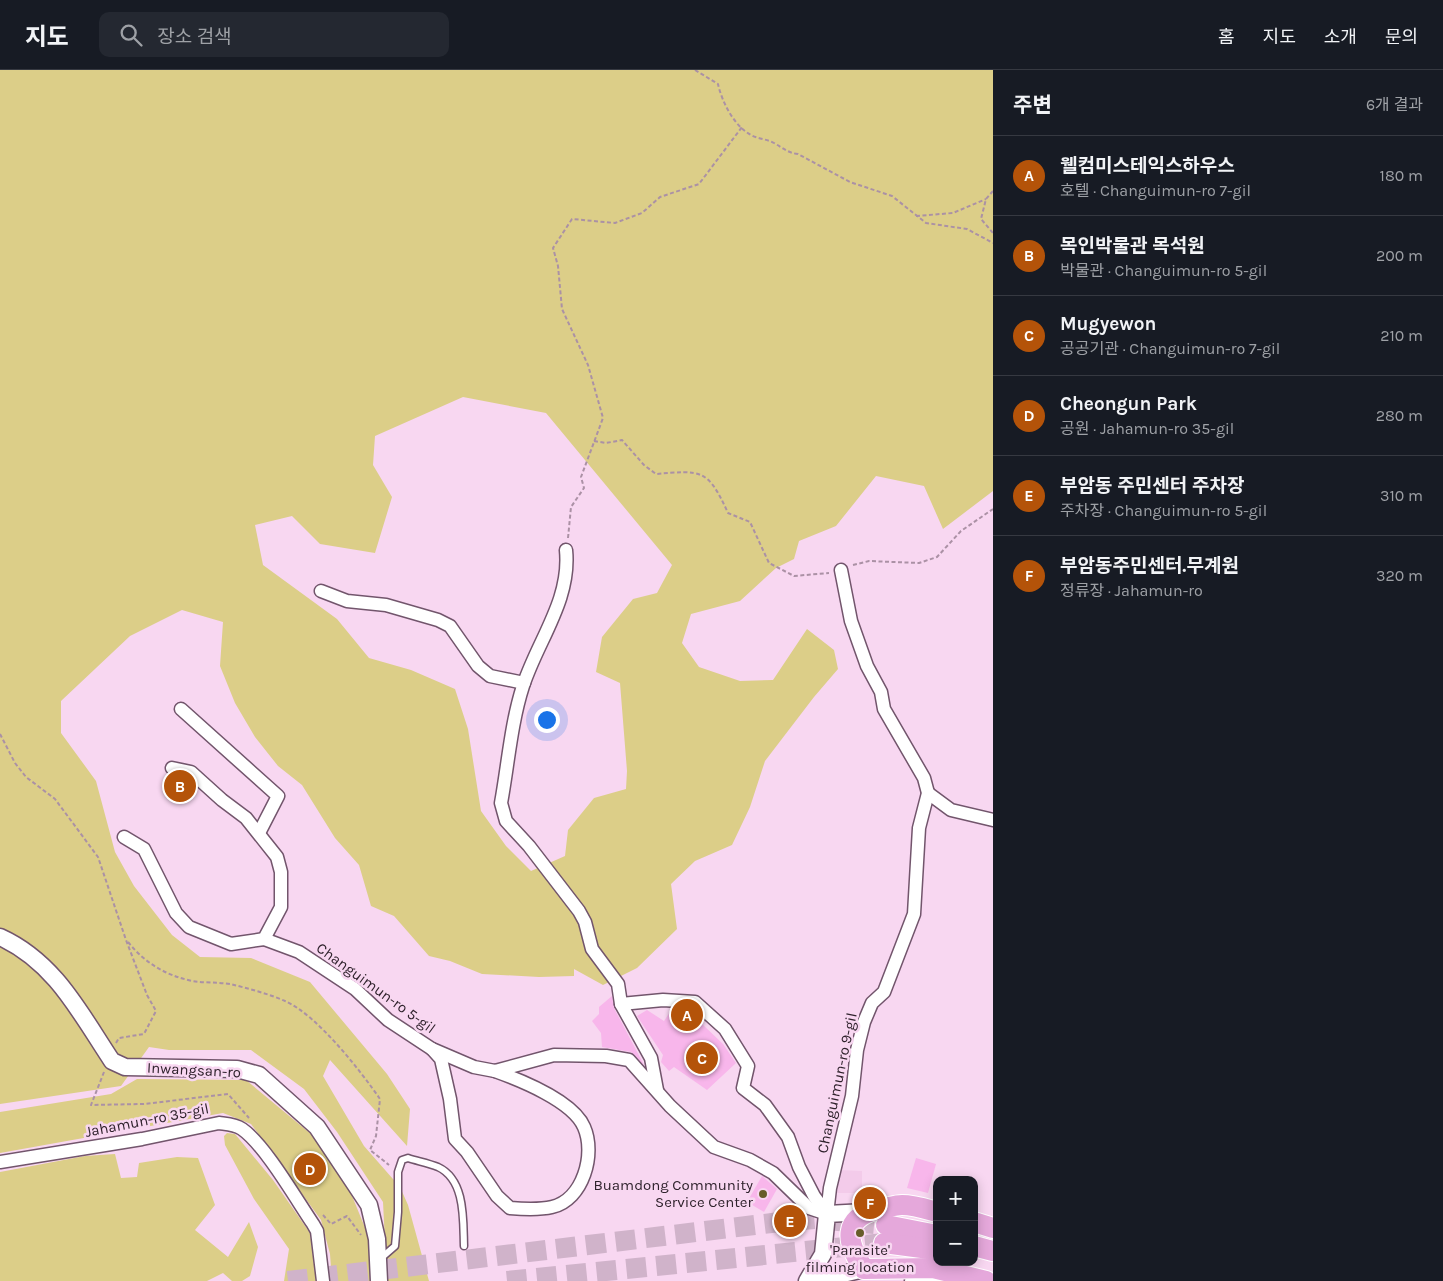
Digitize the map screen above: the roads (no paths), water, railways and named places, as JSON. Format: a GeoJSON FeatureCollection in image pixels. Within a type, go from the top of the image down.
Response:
{"type":"FeatureCollection","features":[{"type":"Feature","properties":{"kind":"main road"},"geometry":{"type":"LineString","coordinates":[[933,1211],[902,1205],[864,1212],[854,1222],[850,1232],[850,1244],[864,1270],[934,1268],[986,1281]]}},
{"type":"Feature","properties":{"kind":"main road"},"geometry":{"type":"LineString","coordinates":[[978,1223],[993,1228]]}},
{"type":"Feature","properties":{"kind":"main road"},"geometry":{"type":"LineString","coordinates":[[933,1235],[885,1234],[933,1249]]}},
{"type":"Feature","properties":{"kind":"main road"},"geometry":{"type":"LineString","coordinates":[[978,1247],[993,1251]]}},
{"type":"Feature","properties":{"kind":"main road"},"geometry":{"type":"LineString","coordinates":[[978,1261],[993,1265]]}},
{"type":"Feature","properties":{"kind":"street"},"geometry":{"type":"LineString","coordinates":[[566,550],[567,562],[562,595],[538,644],[524,683],[515,719],[501,803],[506,821],[529,846],[579,910],[585,922],[592,949],[618,984],[621,1004],[651,1058],[657,1090]]}},
{"type":"Feature","properties":{"kind":"street"},"geometry":{"type":"LineString","coordinates":[[842,571],[851,620],[867,666],[881,692],[884,709],[924,778],[928,793],[951,810],[993,820]]}},
{"type":"Feature","properties":{"kind":"street"},"geometry":{"type":"LineString","coordinates":[[321,591],[347,601],[386,605],[438,620],[450,626],[478,666],[490,676],[524,683]]}},
{"type":"Feature","properties":{"kind":"street"},"geometry":{"type":"LineString","coordinates":[[181,709],[278,796],[259,833]]}},
{"type":"Feature","properties":{"kind":"street"},"geometry":{"type":"LineString","coordinates":[[172,768],[191,772],[222,800],[246,818],[277,857],[281,872],[281,907],[264,939]]}},
{"type":"Feature","properties":{"kind":"street","name":"Changuimun-ro 9-gil"},"geometry":{"type":"LineString","coordinates":[[827,1214],[830,1188],[852,1096],[857,1050],[864,1022],[872,1002],[884,992],[914,914],[918,828],[928,793]]}},
{"type":"Feature","properties":{"kind":"street","name":"Changuimun-ro 5-gil"},"geometry":{"type":"LineString","coordinates":[[124,837],[144,849],[176,913],[189,928],[232,944],[264,939],[299,952],[355,989],[388,1020],[432,1049],[474,1067],[495,1070],[554,1055],[606,1056],[629,1060],[670,1106],[714,1147],[750,1160],[773,1173],[809,1208],[827,1214]]}},
{"type":"Feature","properties":{"kind":"street","name":"Inwangsan-ro"},"geometry":{"type":"LineString","coordinates":[[0,937],[20,946],[52,973],[112,1061],[125,1067],[237,1069],[258,1075],[317,1128],[369,1205],[377,1239],[379,1281]]}},
{"type":"Feature","properties":{"kind":"street"},"geometry":{"type":"LineString","coordinates":[[621,1004],[663,1000],[695,1002],[725,1029],[748,1066],[743,1088],[765,1105],[788,1137],[799,1167],[814,1196],[827,1214],[824,1254],[807,1281]]}},
{"type":"Feature","properties":{"kind":"street"},"geometry":{"type":"LineString","coordinates":[[432,1049],[441,1059],[450,1099],[455,1139],[467,1152],[497,1196],[510,1208],[553,1207],[569,1198],[582,1179],[589,1154],[584,1126],[569,1110],[526,1082],[495,1070]]}},
{"type":"Feature","properties":{"kind":"street","name":"Jahamun-ro 35-gil"},"geometry":{"type":"LineString","coordinates":[[0,1162],[142,1139],[220,1123],[231,1124],[241,1128],[258,1144],[313,1224],[317,1232],[323,1281]]}},
{"type":"Feature","properties":{"kind":"street"},"geometry":{"type":"LineString","coordinates":[[827,1214],[864,1212]]}},
{"type":"Feature","properties":{"kind":"street"},"geometry":{"type":"LineString","coordinates":[[823,1281],[830,1276],[864,1270]]}},
{"type":"Feature","properties":{"kind":"street"},"geometry":{"type":"LineString","coordinates":[[911,1281],[939,1277],[953,1281]]}},
{"type":"Feature","properties":{"kind":"lane"},"geometry":{"type":"LineString","coordinates":[[378,1262],[395,1246],[398,1212],[398,1172],[402,1160],[408,1158],[440,1168],[453,1182],[462,1202],[464,1246]]}},
{"type":"Feature","properties":{"kind":"tunnel"},"geometry":{"type":"LineString","coordinates":[[288,1281],[780,1222],[816,1219],[886,1225]]}},
{"type":"Feature","properties":{"kind":"tunnel"},"geometry":{"type":"LineString","coordinates":[[507,1281],[884,1243]]}},
{"type":"Feature","properties":{"kind":"place","name":"목인박물관 목석원"},"geometry":{"type":"Point","coordinates":[180,786]}},
{"type":"Feature","properties":{"kind":"place","name":"웰컴미스테익스하우스"},"geometry":{"type":"Point","coordinates":[687,1015]}},
{"type":"Feature","properties":{"kind":"place","name":"Mugyewon"},"geometry":{"type":"Point","coordinates":[702,1058]}},
{"type":"Feature","properties":{"kind":"place","name":"Cheongun Park"},"geometry":{"type":"Point","coordinates":[310,1169]}},
{"type":"Feature","properties":{"kind":"place","name":"Buamdong Community Service Center"},"geometry":{"type":"Point","coordinates":[763,1194]}},
{"type":"Feature","properties":{"kind":"place","name":"부암동주민센터.무계원"},"geometry":{"type":"Point","coordinates":[870,1203]}},
{"type":"Feature","properties":{"kind":"place","name":"부암동 주민센터 주차장"},"geometry":{"type":"Point","coordinates":[790,1221]}},
{"type":"Feature","properties":{"kind":"place","name":"'Parasite' filming location"},"geometry":{"type":"Point","coordinates":[860,1233]}}]}
